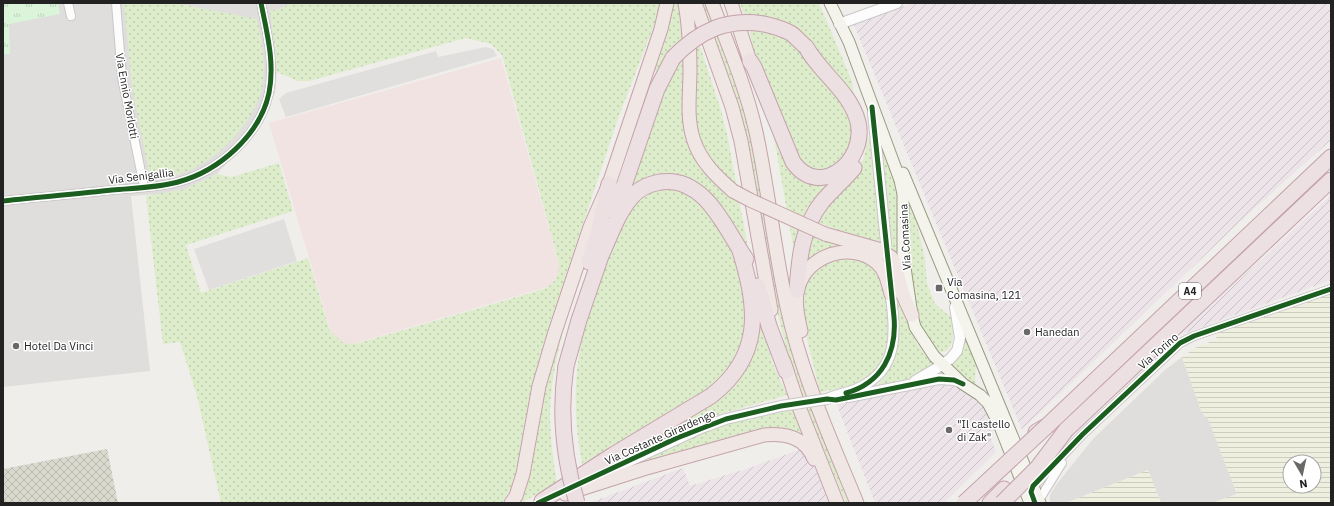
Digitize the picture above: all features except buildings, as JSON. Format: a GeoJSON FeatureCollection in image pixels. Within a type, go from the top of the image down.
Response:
{"type":"FeatureCollection","features":[{"type":"Feature","properties":{"kind":"highway"},"geometry":{"type":"LineString","coordinates":[[511,503],[516,496],[523,474],[539,386],[554,336],[590,227],[609,184],[659,36],[667,3]]}},
{"type":"Feature","properties":{"kind":"highway"},"geometry":{"type":"LineString","coordinates":[[685,3],[688,26],[690,70],[689,106],[692,135],[698,149],[711,170],[734,191],[750,200],[826,234],[878,249],[891,257],[894,262],[903,295],[912,315]]}},
{"type":"Feature","properties":{"kind":"highway"},"geometry":{"type":"LineString","coordinates":[[695,3],[729,100],[741,141],[766,287],[786,370]]}},
{"type":"Feature","properties":{"kind":"highway"},"geometry":{"type":"LineString","coordinates":[[712,3],[734,61],[756,132],[786,302],[806,377],[819,414],[857,503]]}},
{"type":"Feature","properties":{"kind":"highway"},"geometry":{"type":"LineString","coordinates":[[731,3],[750,61],[754,67],[793,162],[800,170],[810,175],[830,176],[843,168],[855,153],[859,140],[858,122],[853,110],[839,87],[810,55],[806,47]]}},
{"type":"Feature","properties":{"kind":"highway"},"geometry":{"type":"LineString","coordinates":[[566,366],[579,320],[662,77],[673,58],[694,38],[713,28],[732,23],[753,22],[773,26],[792,34],[819,57],[841,82],[863,121],[866,137],[859,161],[823,201],[808,227],[801,252],[797,290],[798,311],[804,344],[806,377]]}},
{"type":"Feature","properties":{"kind":"highway","name":"A4"},"geometry":{"type":"LineString","coordinates":[[964,503],[1331,157]]}},
{"type":"Feature","properties":{"kind":"highway","name":"A4"},"geometry":{"type":"LineString","coordinates":[[990,503],[1003,496],[1066,430],[1331,180]]}},
{"type":"Feature","properties":{"kind":"highway"},"geometry":{"type":"LineString","coordinates":[[600,258],[630,199],[646,186],[666,181],[685,184],[701,195],[725,226],[755,277],[771,332],[835,498]]}},
{"type":"Feature","properties":{"kind":"highway"},"geometry":{"type":"LineString","coordinates":[[577,503],[565,449],[562,402],[574,309],[598,234],[609,184]]}},
{"type":"Feature","properties":{"kind":"highway"},"geometry":{"type":"LineString","coordinates":[[540,502],[613,455],[712,396],[724,386],[744,357],[753,325],[753,299],[750,282],[740,251]]}},
{"type":"Feature","properties":{"kind":"highway"},"geometry":{"type":"LineString","coordinates":[[797,290],[804,275],[816,261],[826,256],[845,252],[865,256],[878,264],[887,278],[891,294]]}},
{"type":"Feature","properties":{"kind":"highway"},"geometry":{"type":"LineString","coordinates":[[955,503],[1026,438],[1048,425]]}},
{"type":"Feature","properties":{"kind":"highway"},"geometry":{"type":"LineString","coordinates":[[540,502],[643,469],[726,445],[764,435],[778,434],[798,440],[807,446],[819,472],[835,498]]}},
{"type":"Feature","properties":{"kind":"main road","name":"Via Comasina"},"geometry":{"type":"LineString","coordinates":[[830,3],[839,24],[842,39],[853,66],[864,85],[900,180],[903,194],[903,254],[912,315],[916,327],[924,342],[942,363],[963,384],[980,395],[992,410],[1036,502]]}},
{"type":"Feature","properties":{"kind":"main road","name":"Via Comasina"},"geometry":{"type":"LineString","coordinates":[[872,107],[896,155],[987,374],[1033,486],[1036,502]]}},
{"type":"Feature","properties":{"kind":"street"},"geometry":{"type":"LineString","coordinates":[[68,3],[71,16]]}},
{"type":"Feature","properties":{"kind":"street","name":"Via Ennio Morlotti"},"geometry":{"type":"LineString","coordinates":[[116,3],[122,77],[144,187]]}},
{"type":"Feature","properties":{"kind":"street","name":"Via Senigallia"},"geometry":{"type":"LineString","coordinates":[[3,201],[144,187],[177,182],[204,172],[226,157],[258,122],[269,93],[271,68],[269,41],[261,3]]}},
{"type":"Feature","properties":{"kind":"street"},"geometry":{"type":"LineString","coordinates":[[839,24],[897,3]]}},
{"type":"Feature","properties":{"kind":"street"},"geometry":{"type":"LineString","coordinates":[[872,107],[886,242]]}},
{"type":"Feature","properties":{"kind":"street"},"geometry":{"type":"LineString","coordinates":[[827,399],[865,385],[876,376],[886,364],[895,336],[888,268]]}},
{"type":"Feature","properties":{"kind":"street","name":"Via Torino"},"geometry":{"type":"LineString","coordinates":[[1033,486],[1077,441],[1180,343],[1194,336],[1331,289]]}},
{"type":"Feature","properties":{"kind":"street","name":"Via Comasina"},"geometry":{"type":"LineString","coordinates":[[942,363],[957,351],[960,338],[953,295]]}},
{"type":"Feature","properties":{"kind":"street","name":"Via Costante Girardengo"},"geometry":{"type":"LineString","coordinates":[[889,390],[919,379],[942,363]]}},
{"type":"Feature","properties":{"kind":"street","name":"Via Costante Girardengo"},"geometry":{"type":"LineString","coordinates":[[540,502],[701,428],[733,417],[781,406],[827,399],[836,400],[942,379],[954,380],[963,384]]}},
{"type":"Feature","properties":{"kind":"street","name":"Via Torino"},"geometry":{"type":"LineString","coordinates":[[1036,502],[1077,441]]}},
{"type":"Feature","properties":{"kind":"shaded area"},"geometry":{"type":"Polygon","coordinates":[[[3,3],[292,3],[280,9],[275,45],[277,72],[275,93],[255,132],[217,174],[185,189],[159,194],[131,196],[150,371],[3,387],[3,3]]]}},
{"type":"Feature","properties":{"kind":"shaded area"},"geometry":{"type":"Polygon","coordinates":[[[912,3],[1331,3],[1331,140],[1244,218],[1022,430],[854,25],[912,3]]]}},
{"type":"Feature","properties":{"kind":"shaded area"},"geometry":{"type":"Polygon","coordinates":[[[486,47],[493,49],[497,56],[286,117],[279,99],[286,93],[436,51],[438,57],[486,47]]]}},
{"type":"Feature","properties":{"kind":"shaded area"},"geometry":{"type":"Polygon","coordinates":[[[501,58],[564,282],[336,349],[269,123],[501,58]]]}},
{"type":"Feature","properties":{"kind":"shaded area"},"geometry":{"type":"Polygon","coordinates":[[[1331,195],[1331,280],[1180,335],[1331,195]]]}},
{"type":"Feature","properties":{"kind":"shaded area"},"geometry":{"type":"Polygon","coordinates":[[[284,219],[297,261],[209,290],[194,249],[284,219]]]}},
{"type":"Feature","properties":{"kind":"shaded area"},"geometry":{"type":"Polygon","coordinates":[[[1182,357],[1202,413],[1208,418],[1237,494],[1212,503],[1161,503],[1148,470],[1066,503],[1050,503],[1050,495],[1056,485],[1093,439],[1165,370],[1182,357]]]}},
{"type":"Feature","properties":{"kind":"shaded area"},"geometry":{"type":"Polygon","coordinates":[[[938,384],[953,384],[966,387],[984,403],[997,430],[989,433],[996,452],[944,503],[875,503],[836,403],[938,384]]]}},
{"type":"Feature","properties":{"kind":"shaded area"},"geometry":{"type":"Polygon","coordinates":[[[804,448],[811,459],[829,503],[589,503],[683,468],[690,486],[752,467],[804,448]]]}},
{"type":"Feature","properties":{"kind":"shaded area"},"geometry":{"type":"Polygon","coordinates":[[[107,449],[118,503],[3,503],[3,469],[107,449]]]}},
{"type":"Feature","properties":{"kind":"green space"},"geometry":{"type":"Polygon","coordinates":[[[3,3],[58,3],[60,14],[9,24],[10,54],[3,54],[3,3]]]}},
{"type":"Feature","properties":{"kind":"green space"},"geometry":{"type":"Polygon","coordinates":[[[124,3],[174,3],[257,19],[262,47],[264,76],[260,95],[255,107],[241,129],[222,149],[201,164],[182,173],[157,178],[153,177],[149,172],[132,87],[124,3]]]}},
{"type":"Feature","properties":{"kind":"green space"},"geometry":{"type":"Polygon","coordinates":[[[292,3],[660,3],[658,15],[619,116],[574,251],[537,374],[515,482],[502,503],[221,503],[197,396],[180,342],[163,344],[146,196],[185,189],[217,174],[232,177],[279,163],[293,211],[186,245],[201,293],[308,258],[330,331],[342,342],[349,344],[359,343],[544,289],[554,282],[558,272],[559,263],[502,55],[491,44],[466,38],[309,81],[298,81],[277,72],[270,11],[280,9],[292,3]]]}},
{"type":"Feature","properties":{"kind":"green space"},"geometry":{"type":"Polygon","coordinates":[[[674,3],[681,3],[682,11],[687,127],[727,187],[728,177],[705,152],[694,120],[693,25],[721,110],[728,139],[750,259],[692,182],[630,191],[667,76],[655,71],[667,36],[674,3]]]}},
{"type":"Feature","properties":{"kind":"green space"},"geometry":{"type":"Polygon","coordinates":[[[700,3],[708,3],[730,62],[750,130],[804,387],[813,414],[849,503],[846,503],[799,393],[791,367],[700,3]]]}},
{"type":"Feature","properties":{"kind":"green space"},"geometry":{"type":"Polygon","coordinates":[[[740,3],[819,3],[852,81],[857,127],[849,156],[823,172],[800,164],[754,55],[749,28],[740,3]]]}},
{"type":"Feature","properties":{"kind":"green space"},"geometry":{"type":"Polygon","coordinates":[[[763,98],[788,160],[835,178],[795,257],[774,137],[763,98]]]}},
{"type":"Feature","properties":{"kind":"green space"},"geometry":{"type":"Polygon","coordinates":[[[869,136],[882,242],[850,235],[815,221],[863,160],[869,136]]]}},
{"type":"Feature","properties":{"kind":"green space"},"geometry":{"type":"Polygon","coordinates":[[[878,138],[880,138],[898,190],[898,255],[890,246],[878,138]]]}},
{"type":"Feature","properties":{"kind":"green space"},"geometry":{"type":"Polygon","coordinates":[[[667,184],[696,196],[724,233],[739,267],[747,308],[743,339],[728,370],[705,393],[583,468],[577,432],[576,382],[584,331],[625,212],[634,198],[667,184]]]}},
{"type":"Feature","properties":{"kind":"green space"},"geometry":{"type":"Polygon","coordinates":[[[906,200],[916,221],[925,258],[927,284],[935,304],[952,318],[952,341],[947,350],[943,352],[936,351],[918,323],[909,283],[906,200]]]}},
{"type":"Feature","properties":{"kind":"green space"},"geometry":{"type":"Polygon","coordinates":[[[809,227],[877,249],[896,270],[827,250],[815,255],[803,265],[809,227]]]}},
{"type":"Feature","properties":{"kind":"green space"},"geometry":{"type":"Polygon","coordinates":[[[855,257],[876,269],[886,290],[891,334],[884,360],[876,371],[857,385],[820,392],[806,335],[801,301],[807,274],[824,259],[855,257]]]}},
{"type":"Feature","properties":{"kind":"green space"},"geometry":{"type":"Polygon","coordinates":[[[894,275],[903,312],[912,335],[925,355],[934,365],[911,378],[876,387],[886,374],[893,361],[897,348],[899,320],[894,275]]]}},
{"type":"Feature","properties":{"kind":"green space"},"geometry":{"type":"Polygon","coordinates":[[[1331,294],[1331,503],[1212,503],[1237,494],[1208,419],[1202,413],[1182,357],[1195,348],[1217,339],[1215,334],[1331,294]]]}},
{"type":"Feature","properties":{"kind":"green space"},"geometry":{"type":"Polygon","coordinates":[[[756,302],[772,362],[787,395],[714,416],[626,455],[730,384],[756,302]]]}},
{"type":"Feature","properties":{"kind":"green space"},"geometry":{"type":"Polygon","coordinates":[[[571,303],[557,357],[552,384],[550,412],[551,439],[557,483],[521,503],[515,503],[540,399],[571,303]]]}},
{"type":"Feature","properties":{"kind":"green space"},"geometry":{"type":"Polygon","coordinates":[[[961,328],[976,360],[975,384],[968,383],[951,368],[961,328]]]}},
{"type":"Feature","properties":{"kind":"green space"},"geometry":{"type":"Polygon","coordinates":[[[793,409],[806,439],[790,432],[630,467],[669,447],[709,430],[750,417],[793,409]]]}},
{"type":"Feature","properties":{"kind":"green space"},"geometry":{"type":"Polygon","coordinates":[[[1148,470],[1161,503],[1066,503],[1148,470]]]}},
{"type":"Feature","properties":{"kind":"cycle path"},"geometry":{"type":"LineString","coordinates":[[3,201],[162,186],[193,177],[222,160],[236,149],[257,123],[269,93],[271,82],[271,59],[261,3]]}},
{"type":"Feature","properties":{"kind":"cycle path"},"geometry":{"type":"LineString","coordinates":[[846,393],[859,388],[878,374],[885,365],[893,343],[894,317],[872,107]]}},
{"type":"Feature","properties":{"kind":"cycle path"},"geometry":{"type":"LineString","coordinates":[[1035,503],[1031,492],[1033,486],[1083,434],[1180,343],[1194,336],[1331,289]]}},
{"type":"Feature","properties":{"kind":"cycle path"},"geometry":{"type":"LineString","coordinates":[[538,503],[677,438],[726,419],[781,406],[827,399],[836,400],[939,379],[954,380],[963,384]]}},
{"type":"Feature","properties":{"kind":"place","name":"Via Comasina, 121"},"geometry":{"type":"Point","coordinates":[939,288]}},
{"type":"Feature","properties":{"kind":"place","name":"Hanedan"},"geometry":{"type":"Point","coordinates":[1027,332]}},
{"type":"Feature","properties":{"kind":"place","name":"Hotel Da Vinci"},"geometry":{"type":"Point","coordinates":[16,346]}},
{"type":"Feature","properties":{"kind":"place","name":"\"Il castello di Zak\""},"geometry":{"type":"Point","coordinates":[949,430]}}]}
